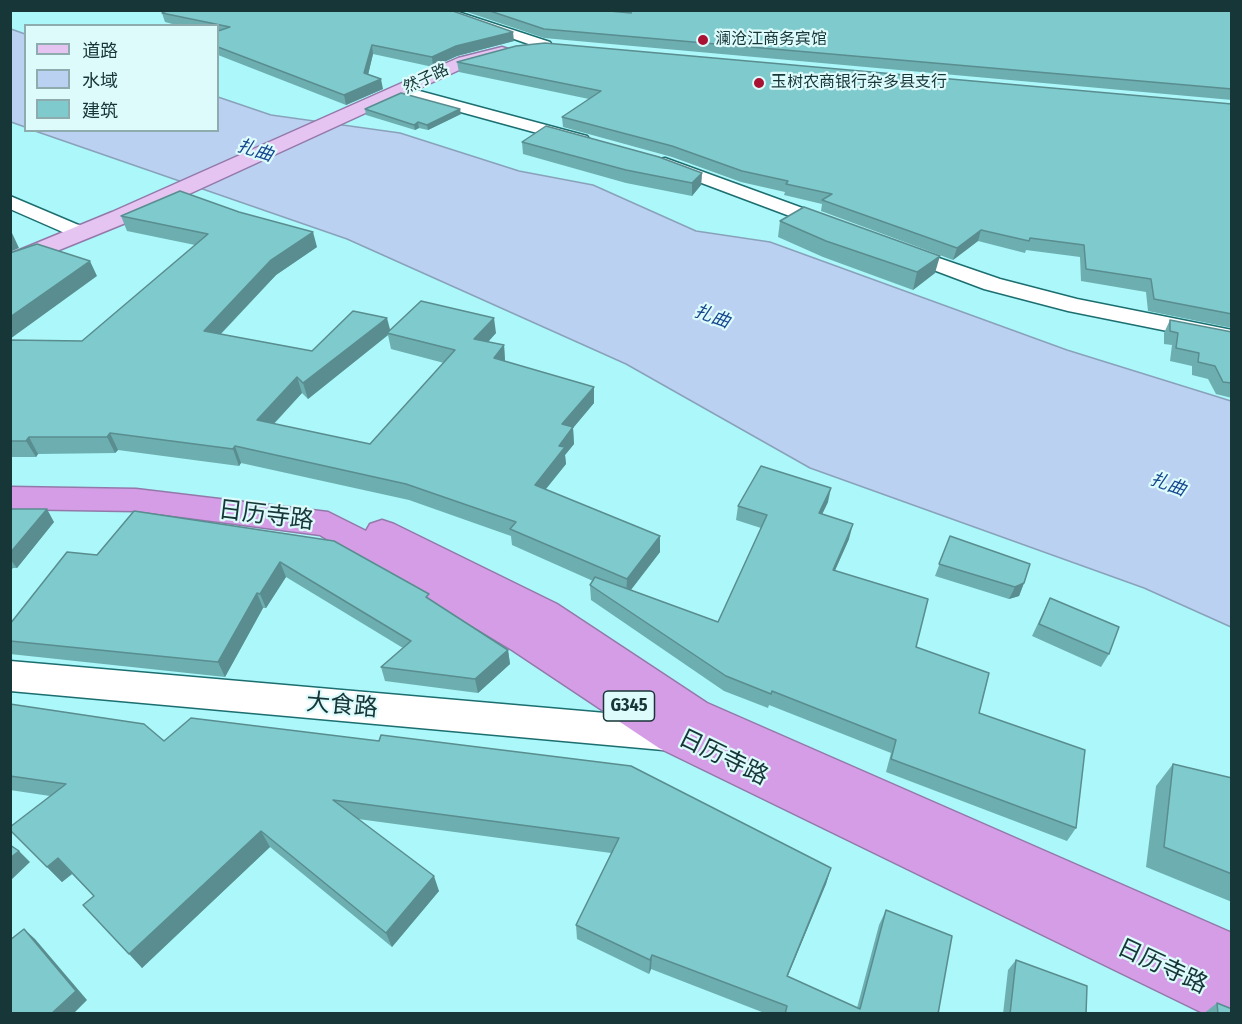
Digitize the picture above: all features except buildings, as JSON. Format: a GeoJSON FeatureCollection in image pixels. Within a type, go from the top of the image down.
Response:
{"type":"FeatureCollection","features":[{"type":"Feature","properties":{"kind":"highway","name":"日历寺路"},"geometry":{"type":"LineString","coordinates":[[10,477],[153,480],[340,510],[544,614],[693,715],[1232,958]]}},
{"type":"Feature","properties":{"kind":"highway","name":"日历寺路"},"geometry":{"type":"LineString","coordinates":[[10,498],[136,500],[328,524],[525,639],[674,735],[1232,1000]]}},
{"type":"Feature","properties":{"kind":"main road","name":"然子路"},"geometry":{"type":"LineString","coordinates":[[10,263],[120,217],[464,61],[516,48],[545,45],[566,46]]}},
{"type":"Feature","properties":{"kind":"street"},"geometry":{"type":"LineString","coordinates":[[437,10],[545,45]]}},
{"type":"Feature","properties":{"kind":"street"},"geometry":{"type":"LineString","coordinates":[[401,91],[596,145]]}},
{"type":"Feature","properties":{"kind":"street"},"geometry":{"type":"LineString","coordinates":[[642,157],[850,232]]}},
{"type":"Feature","properties":{"kind":"street"},"geometry":{"type":"LineString","coordinates":[[10,202],[81,232]]}},
{"type":"Feature","properties":{"kind":"street"},"geometry":{"type":"LineString","coordinates":[[883,244],[992,284],[1076,306],[1232,337]]}},
{"type":"Feature","properties":{"kind":"street","name":"大食路"},"geometry":{"type":"LineString","coordinates":[[10,676],[674,735]]}},
{"type":"Feature","properties":{"kind":"water"},"geometry":{"type":"Polygon","coordinates":[[[11,29],[24,34],[24,127],[11,122],[11,29]]]}},
{"type":"Feature","properties":{"kind":"water","name":"扎曲"},"geometry":{"type":"Polygon","coordinates":[[[219,97],[271,115],[400,133],[519,171],[593,185],[696,231],[770,242],[1067,350],[1231,401],[1231,627],[1144,588],[810,468],[626,364],[347,239],[38,132],[219,132],[219,97]]]}},
{"type":"Feature","properties":{"kind":"place","name":"澜沧江商务宾馆"},"geometry":{"type":"Point","coordinates":[703,40]}},
{"type":"Feature","properties":{"kind":"place","name":"玉树农商银行杂多县支行"},"geometry":{"type":"Point","coordinates":[759,83]}}]}
